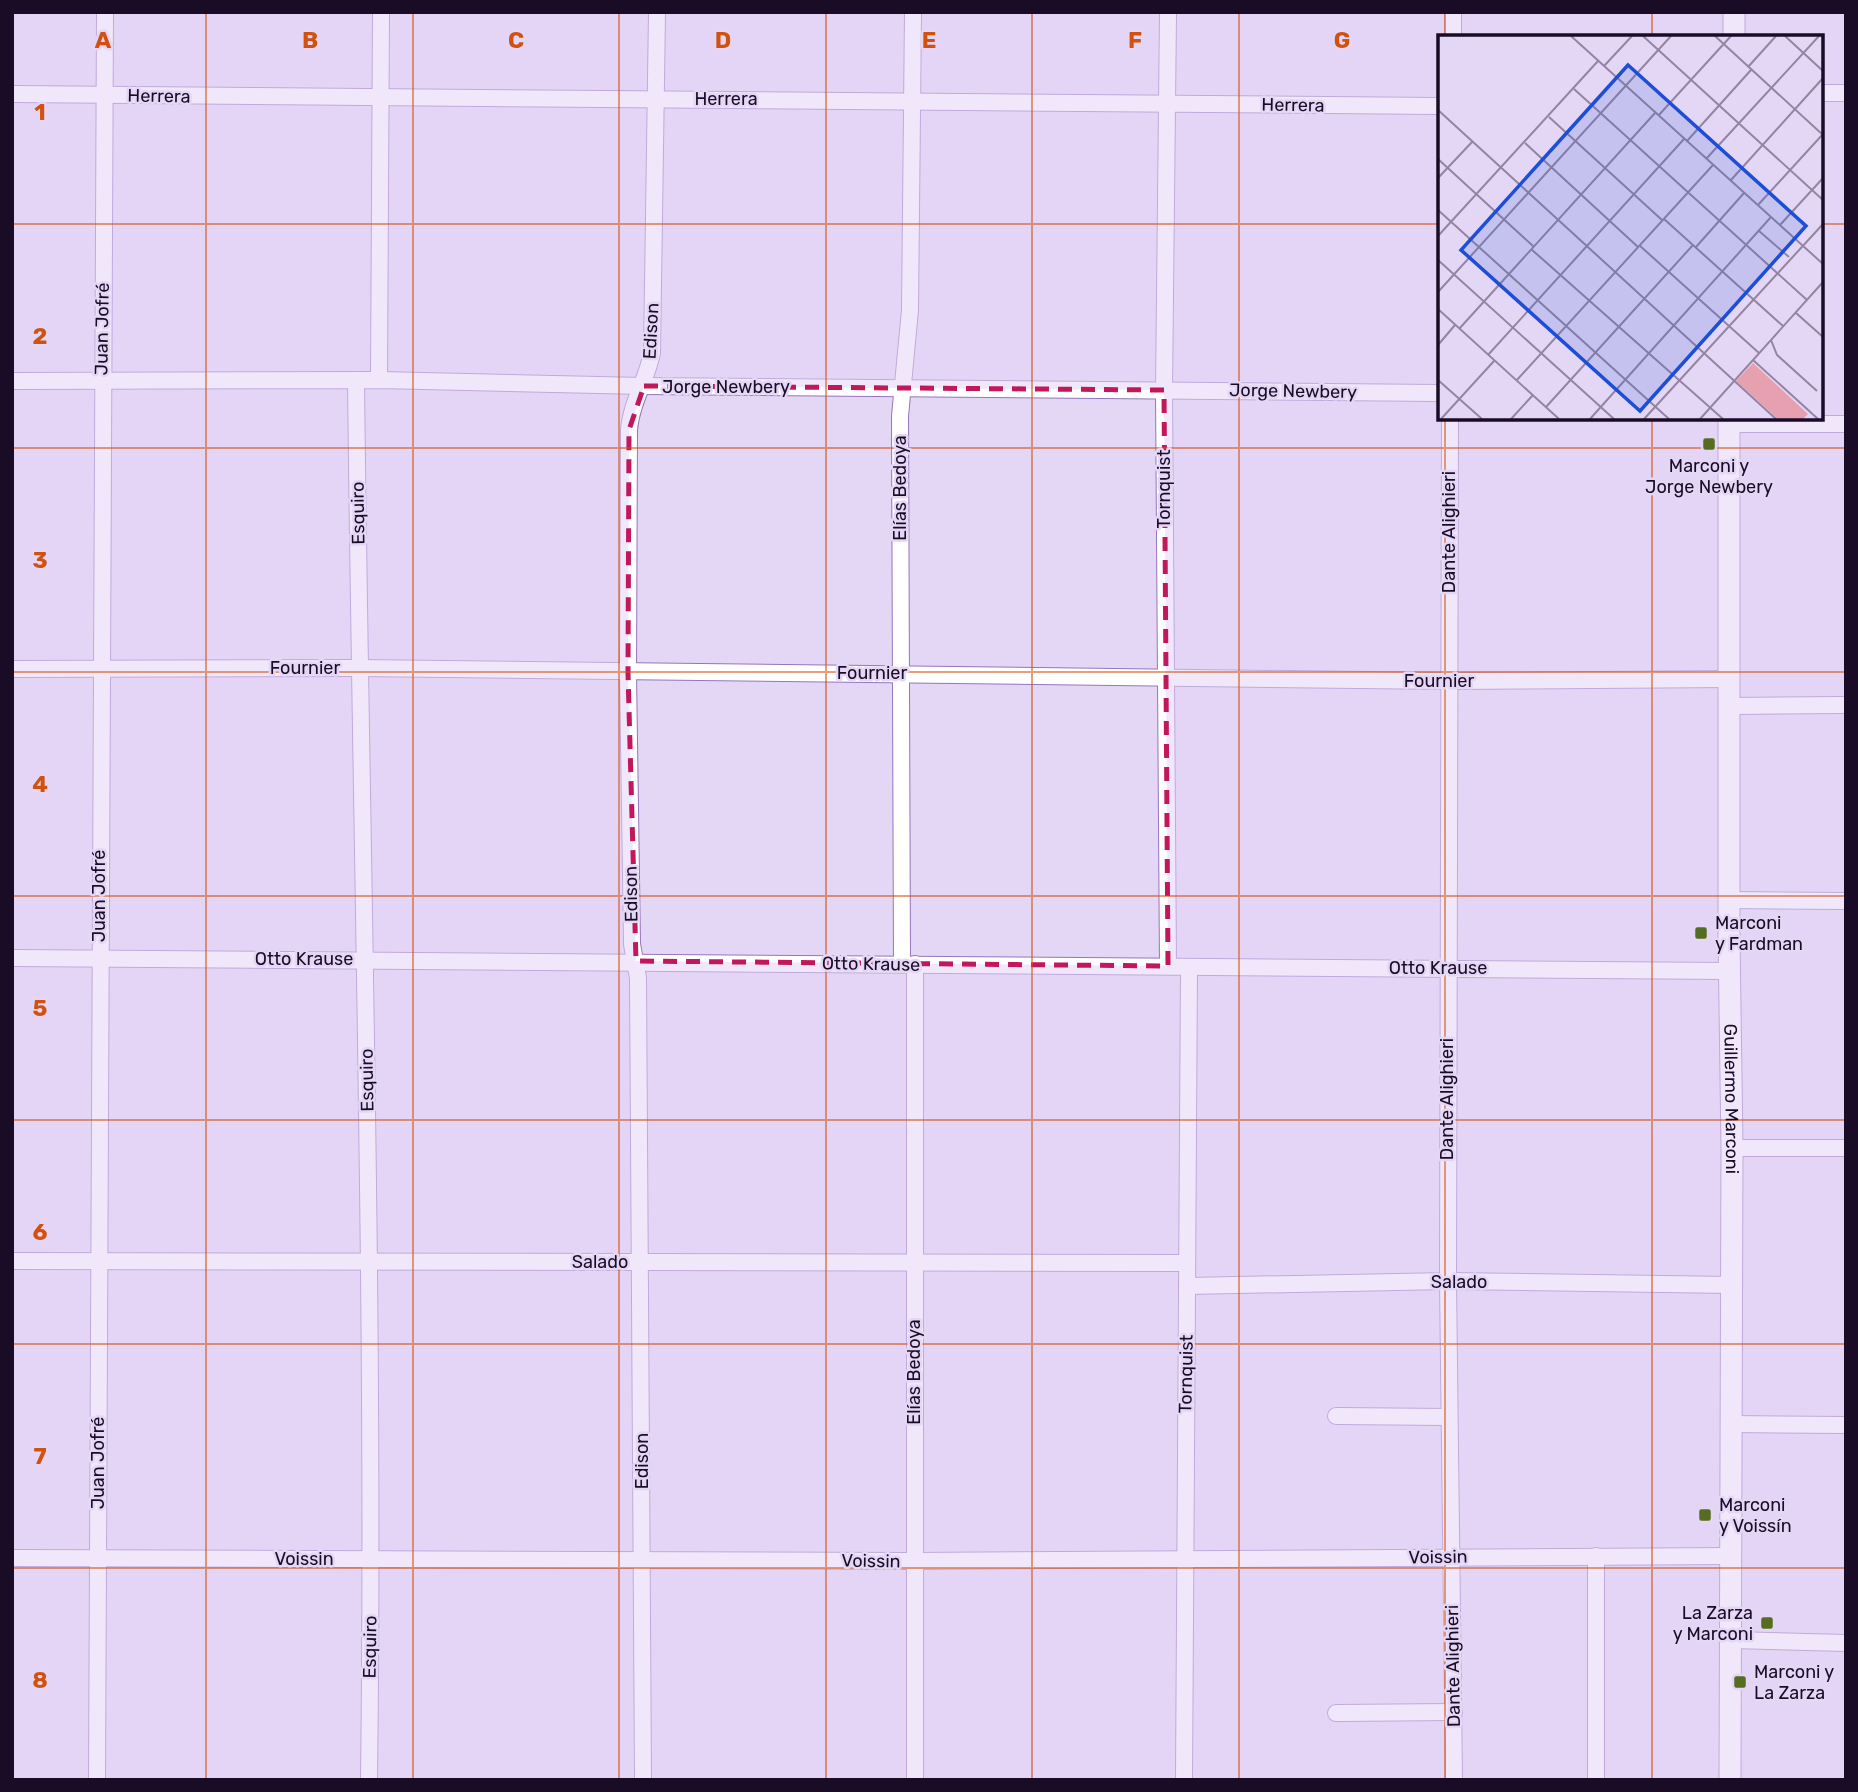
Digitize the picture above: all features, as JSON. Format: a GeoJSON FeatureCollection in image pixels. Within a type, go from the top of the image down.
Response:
{"type":"FeatureCollection","features":[{"type":"Feature","properties":{"kind":"street","name":"Juan Jofré"},"geometry":{"type":"LineString","coordinates":[[97,1780],[105,12]]}},
{"type":"Feature","properties":{"kind":"street"},"geometry":{"type":"LineString","coordinates":[[379,380],[381,12]]}},
{"type":"Feature","properties":{"kind":"street","name":"Edison"},"geometry":{"type":"LineString","coordinates":[[643,1780],[642,1263],[636,961],[632,944],[628,673],[629,430],[630,417],[644,386],[652,353],[657,12]]}},
{"type":"Feature","properties":{"kind":"street","name":"Elías Bedoya"},"geometry":{"type":"LineString","coordinates":[[912,12],[910,310],[900,416],[900,673],[914,1264],[915,1780]]}},
{"type":"Feature","properties":{"kind":"street","name":"Tornquist"},"geometry":{"type":"LineString","coordinates":[[1168,12],[1164,390],[1168,966]]}},
{"type":"Feature","properties":{"kind":"street"},"geometry":{"type":"LineString","coordinates":[[1453,12],[1453,35]]}},
{"type":"Feature","properties":{"kind":"street"},"geometry":{"type":"LineString","coordinates":[[1734,12],[1734,35]]}},
{"type":"Feature","properties":{"kind":"street"},"geometry":{"type":"LineString","coordinates":[[1823,93],[1846,93]]}},
{"type":"Feature","properties":{"kind":"street","name":"Herrera"},"geometry":{"type":"LineString","coordinates":[[12,94],[381,99],[912,99],[1438,106]]}},
{"type":"Feature","properties":{"kind":"street","name":"Esquiro"},"geometry":{"type":"LineString","coordinates":[[356,380],[366,960],[372,1560],[369,1780]]}},
{"type":"Feature","properties":{"kind":"street","name":"Jorge Newbery"},"geometry":{"type":"LineString","coordinates":[[12,381],[379,380],[644,386],[1438,393]]}},
{"type":"Feature","properties":{"kind":"street","name":"Dante Alighieri"},"geometry":{"type":"LineString","coordinates":[[1450,420],[1448,1418],[1454,1780]]}},
{"type":"Feature","properties":{"kind":"street"},"geometry":{"type":"LineString","coordinates":[[1729,421],[1846,424]]}},
{"type":"Feature","properties":{"kind":"street","name":"Guillermo Marconi"},"geometry":{"type":"LineString","coordinates":[[1729,421],[1729,971],[1732,1148],[1730,1780]]}},
{"type":"Feature","properties":{"kind":"street","name":"Fournier"},"geometry":{"type":"LineString","coordinates":[[12,669],[359,668],[1448,681],[1731,679]]}},
{"type":"Feature","properties":{"kind":"street"},"geometry":{"type":"LineString","coordinates":[[1731,706],[1846,705]]}},
{"type":"Feature","properties":{"kind":"street"},"geometry":{"type":"LineString","coordinates":[[1729,900],[1846,901]]}},
{"type":"Feature","properties":{"kind":"street","name":"Otto Krause"},"geometry":{"type":"LineString","coordinates":[[12,958],[1729,971]]}},
{"type":"Feature","properties":{"kind":"street","name":"Tornquist"},"geometry":{"type":"LineString","coordinates":[[1184,1780],[1189,968]]}},
{"type":"Feature","properties":{"kind":"street"},"geometry":{"type":"LineString","coordinates":[[1732,1148],[1846,1148]]}},
{"type":"Feature","properties":{"kind":"street","name":"Salado"},"geometry":{"type":"LineString","coordinates":[[12,1261],[1187,1263]]}},
{"type":"Feature","properties":{"kind":"street","name":"Salado"},"geometry":{"type":"LineString","coordinates":[[1186,1286],[1448,1281],[1732,1285]]}},
{"type":"Feature","properties":{"kind":"street"},"geometry":{"type":"LineString","coordinates":[[1336,1416],[1448,1418]]}},
{"type":"Feature","properties":{"kind":"street"},"geometry":{"type":"LineString","coordinates":[[1732,1424],[1846,1425]]}},
{"type":"Feature","properties":{"kind":"street"},"geometry":{"type":"LineString","coordinates":[[1596,1556],[1596,1780]]}},
{"type":"Feature","properties":{"kind":"street","name":"Voissin"},"geometry":{"type":"LineString","coordinates":[[12,1558],[913,1561],[1731,1556]]}},
{"type":"Feature","properties":{"kind":"street"},"geometry":{"type":"LineString","coordinates":[[1732,1640],[1846,1643]]}},
{"type":"Feature","properties":{"kind":"street"},"geometry":{"type":"LineString","coordinates":[[1336,1713],[1454,1712]]}},
{"type":"Feature","properties":{"kind":"highlighted area"},"geometry":{"type":"Polygon","coordinates":[[[644,386],[1164,390],[1168,966],[636,961],[628,673],[629,430],[644,386]]]}},
{"type":"Feature","properties":{"kind":"place","name":"Marconi y Jorge Newbery"},"geometry":{"type":"Point","coordinates":[1709,444]}},
{"type":"Feature","properties":{"kind":"place","name":"Marconi y Fardman"},"geometry":{"type":"Point","coordinates":[1701,933]}},
{"type":"Feature","properties":{"kind":"place","name":"Marconi y Voissín"},"geometry":{"type":"Point","coordinates":[1705,1515]}},
{"type":"Feature","properties":{"kind":"place","name":"La Zarza y Marconi"},"geometry":{"type":"Point","coordinates":[1767,1623]}},
{"type":"Feature","properties":{"kind":"place","name":"Marconi y La Zarza"},"geometry":{"type":"Point","coordinates":[1740,1682]}}]}
